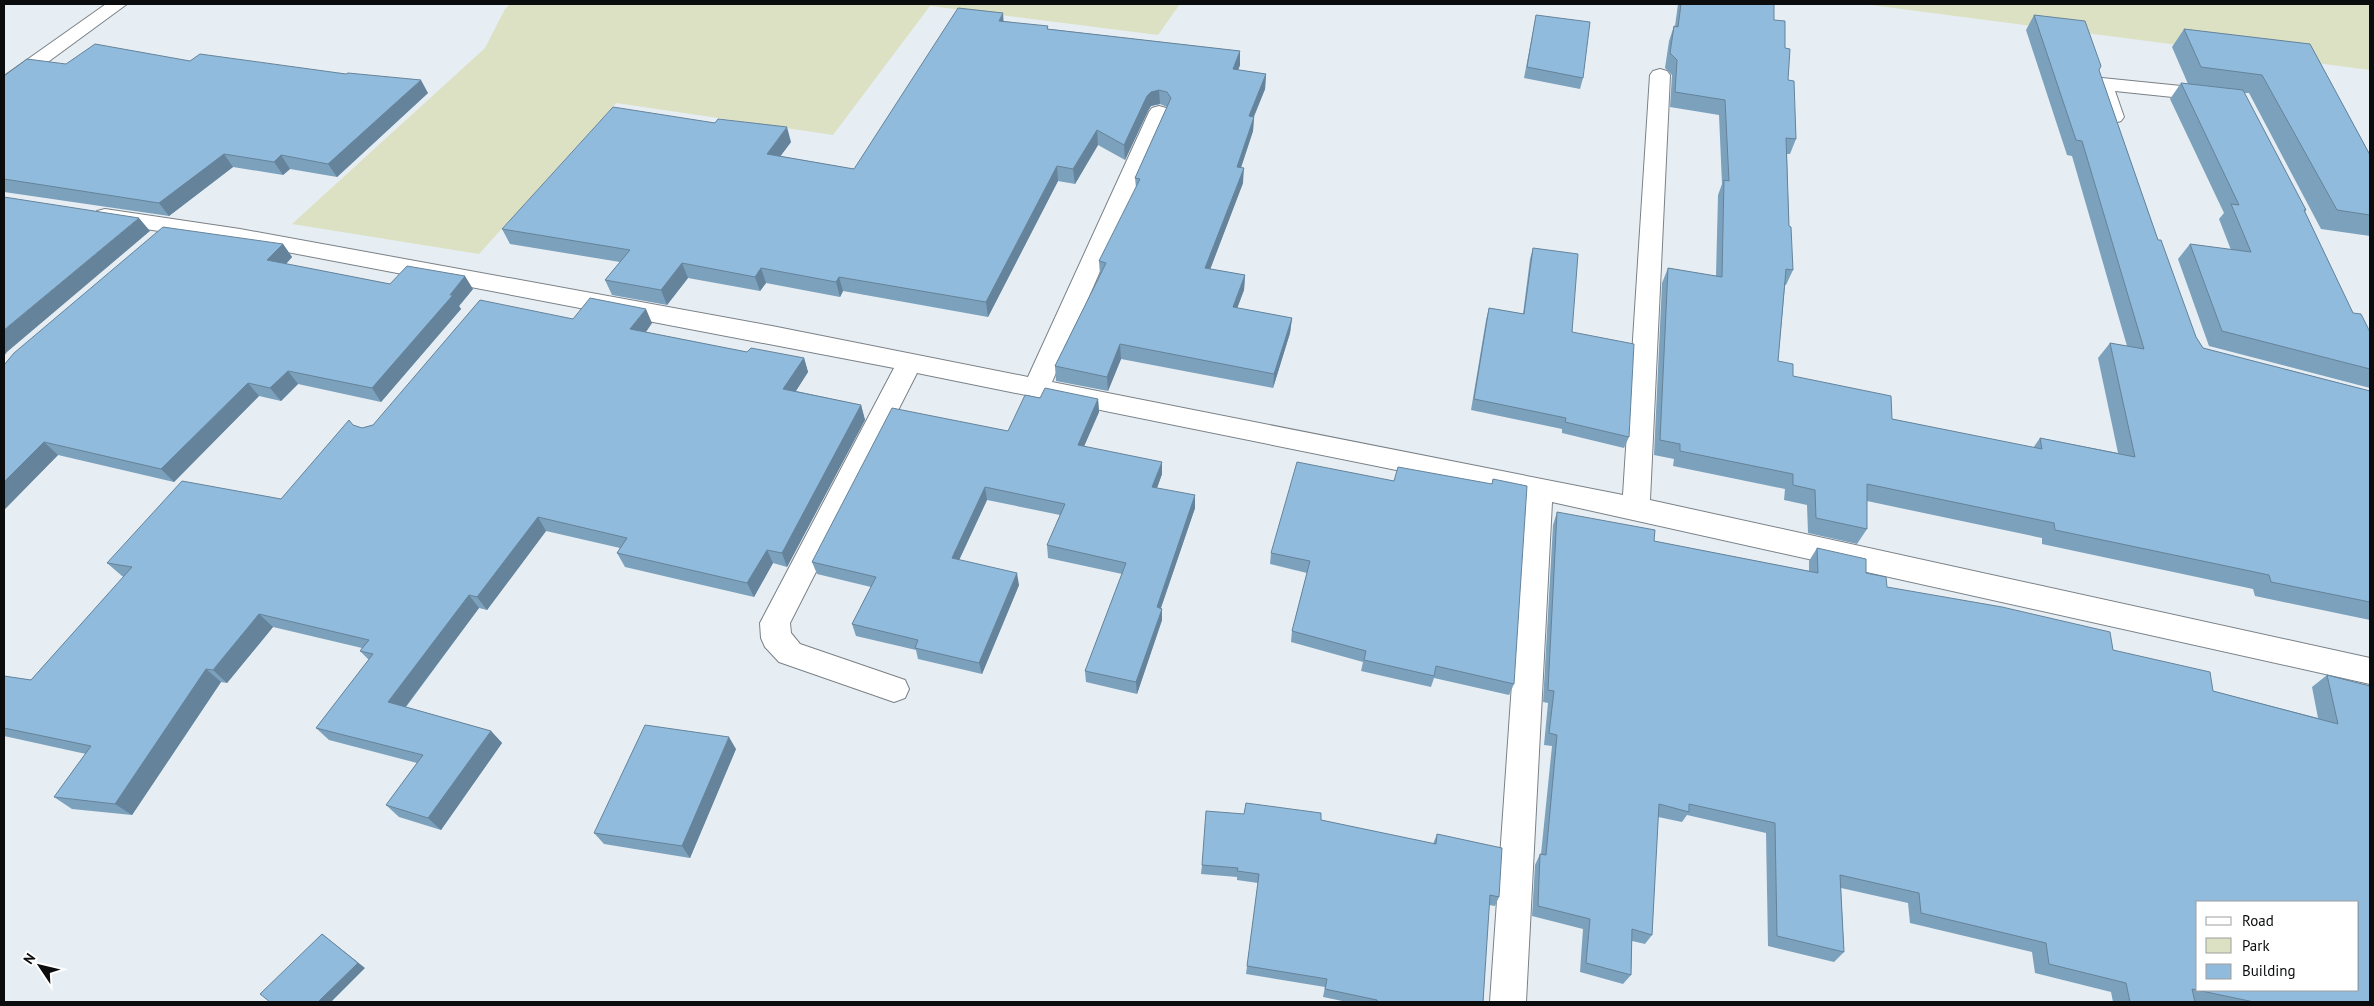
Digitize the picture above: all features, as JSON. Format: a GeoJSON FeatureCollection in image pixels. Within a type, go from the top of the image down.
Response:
{"type":"FeatureCollection","features":[{"type":"Feature","properties":{"kind":"street"},"geometry":{"type":"LineString","coordinates":[[4,85],[118,4]]}},
{"type":"Feature","properties":{"kind":"street"},"geometry":{"type":"LineString","coordinates":[[1636,508],[1660,75]]}},
{"type":"Feature","properties":{"kind":"street"},"geometry":{"type":"LineString","coordinates":[[2122,140],[2102,84],[2230,97]]}},
{"type":"Feature","properties":{"kind":"street"},"geometry":{"type":"LineString","coordinates":[[1036,388],[1159,112]]}},
{"type":"Feature","properties":{"kind":"street"},"geometry":{"type":"LineString","coordinates":[[79,212],[240,236],[772,334],[1636,508],[2370,671]]}},
{"type":"Feature","properties":{"kind":"street"},"geometry":{"type":"LineString","coordinates":[[150,246],[172,227]]}},
{"type":"Feature","properties":{"kind":"street"},"geometry":{"type":"LineString","coordinates":[[479,306],[498,284]]}},
{"type":"Feature","properties":{"kind":"street"},"geometry":{"type":"LineString","coordinates":[[894,689],[790,653],[776,638],[776,623],[910,362]]}},
{"type":"Feature","properties":{"kind":"street"},"geometry":{"type":"LineString","coordinates":[[1508,1002],[1539,489]]}},
{"type":"Feature","properties":{"kind":"green space"},"geometry":{"type":"Polygon","coordinates":[[[510,4],[1180,4],[1158,35],[930,6],[833,135],[616,103],[479,254],[292,224],[485,48],[505,9],[510,4]]]}},
{"type":"Feature","properties":{"kind":"green space"},"geometry":{"type":"Polygon","coordinates":[[[1863,4],[2370,4],[2370,70],[1863,4]]]}},
{"type":"Feature","properties":{"kind":"building"},"geometry":{"type":"Polygon","coordinates":[[[1681,4],[1774,4],[1774,20],[1785,21],[1785,48],[1790,49],[1788,80],[1794,81],[1796,139],[1786,138],[1789,226],[1791,227],[1793,270],[1786,269],[1778,361],[1793,364],[1793,376],[1891,396],[1892,419],[2042,449],[2040,438],[2135,457],[2110,343],[2144,349],[2082,141],[2076,140],[2034,15],[2085,21],[2101,66],[2099,70],[2158,240],[2161,240],[2196,337],[2203,348],[2370,391],[2370,602],[2271,582],[2269,575],[2055,530],[2054,523],[1867,484],[1867,529],[1816,518],[1815,490],[1793,485],[1793,474],[1680,451],[1680,444],[1660,440],[1668,268],[1722,277],[1724,180],[1729,181],[1725,100],[1675,92],[1677,60],[1670,53],[1674,26],[1678,27],[1681,4]]]}},
{"type":"Feature","properties":{"kind":"building"},"geometry":{"type":"Polygon","coordinates":[[[958,8],[1003,13],[999,21],[1048,26],[1047,29],[1240,51],[1233,69],[1266,74],[1249,116],[1254,117],[1237,167],[1244,168],[1205,268],[1245,275],[1233,307],[1292,318],[1274,374],[1120,344],[1107,377],[1055,366],[1106,263],[1099,261],[1140,179],[1135,178],[1171,98],[1167,92],[1159,90],[1151,92],[1147,96],[1124,145],[1097,130],[1073,169],[1057,166],[986,302],[839,277],[836,282],[761,268],[755,277],[682,263],[661,290],[605,280],[630,250],[502,229],[613,107],[715,123],[718,119],[787,127],[767,154],[854,169],[958,8]]]}},
{"type":"Feature","properties":{"kind":"building"},"geometry":{"type":"Polygon","coordinates":[[[1536,15],[1590,22],[1583,78],[1527,67],[1536,15]]]}},
{"type":"Feature","properties":{"kind":"building"},"geometry":{"type":"Polygon","coordinates":[[[2184,29],[2310,44],[2370,155],[2370,215],[2337,210],[2262,75],[2201,67],[2184,29]]]}},
{"type":"Feature","properties":{"kind":"building"},"geometry":{"type":"Polygon","coordinates":[[[95,44],[190,61],[200,54],[346,74],[421,80],[328,164],[281,155],[274,162],[224,154],[159,203],[4,179],[4,76],[27,59],[66,64],[95,44]]]}},
{"type":"Feature","properties":{"kind":"building"},"geometry":{"type":"Polygon","coordinates":[[[2181,83],[2243,90],[2306,210],[2304,210],[2353,313],[2361,314],[2370,332],[2370,369],[2222,331],[2190,244],[2251,252],[2231,204],[2239,205],[2181,83]]]}},
{"type":"Feature","properties":{"kind":"building"},"geometry":{"type":"Polygon","coordinates":[[[4,197],[139,218],[4,330],[4,197]]]}},
{"type":"Feature","properties":{"kind":"building"},"geometry":{"type":"Polygon","coordinates":[[[163,227],[283,244],[267,260],[390,284],[407,266],[465,276],[450,295],[453,295],[372,388],[288,371],[270,388],[248,383],[161,469],[44,442],[4,482],[4,365],[14,353],[163,227]]]}},
{"type":"Feature","properties":{"kind":"building"},"geometry":{"type":"Polygon","coordinates":[[[1533,248],[1578,254],[1572,332],[1634,344],[1629,437],[1565,422],[1566,418],[1474,399],[1489,308],[1524,314],[1533,248]]]}},
{"type":"Feature","properties":{"kind":"building"},"geometry":{"type":"Polygon","coordinates":[[[590,298],[646,309],[630,329],[747,352],[751,348],[804,358],[783,389],[861,405],[782,553],[767,550],[747,583],[617,553],[627,538],[538,517],[477,597],[469,595],[388,702],[491,731],[428,818],[386,805],[423,755],[316,728],[373,654],[360,651],[369,640],[259,614],[213,670],[206,669],[115,804],[54,797],[91,746],[4,728],[4,676],[31,680],[132,567],[107,563],[182,481],[281,499],[349,420],[353,425],[362,428],[373,425],[480,300],[573,319],[590,298]]]}},
{"type":"Feature","properties":{"kind":"building"},"geometry":{"type":"Polygon","coordinates":[[[1045,388],[1098,399],[1078,445],[1162,462],[1152,487],[1195,495],[1157,607],[1162,609],[1136,682],[1085,671],[1126,563],[1047,545],[1065,504],[985,487],[952,558],[1017,573],[979,663],[915,648],[918,640],[852,624],[876,577],[812,562],[892,408],[1008,431],[1025,395],[1040,398],[1045,388]]]}},
{"type":"Feature","properties":{"kind":"building"},"geometry":{"type":"Polygon","coordinates":[[[1297,462],[1394,481],[1398,467],[1492,484],[1493,479],[1527,486],[1514,684],[1436,666],[1434,676],[1364,660],[1366,651],[1292,631],[1310,561],[1271,553],[1297,462]]]}},
{"type":"Feature","properties":{"kind":"building"},"geometry":{"type":"Polygon","coordinates":[[[1557,512],[1655,530],[1654,541],[1818,573],[1817,548],[1866,559],[1866,573],[1886,577],[1887,587],[2002,607],[2110,632],[2113,650],[2210,672],[2213,691],[2338,724],[2327,675],[2370,686],[2370,1002],[2254,1002],[2202,991],[2359,991],[2359,901],[2196,901],[2196,990],[2192,989],[2195,1002],[2130,1002],[2126,983],[2049,964],[2046,943],[1921,913],[1919,893],[1840,875],[1844,952],[1777,936],[1775,823],[1689,804],[1689,812],[1659,804],[1652,935],[1632,929],[1631,975],[1586,963],[1590,919],[1538,906],[1540,854],[1546,855],[1557,735],[1549,733],[1554,691],[1548,690],[1557,512]]]}},
{"type":"Feature","properties":{"kind":"building"},"geometry":{"type":"Polygon","coordinates":[[[645,725],[729,737],[682,846],[594,833],[645,725]]]}},
{"type":"Feature","properties":{"kind":"building"},"geometry":{"type":"Polygon","coordinates":[[[1246,803],[1321,813],[1321,820],[1436,844],[1437,834],[1502,848],[1499,897],[1490,895],[1483,1002],[1377,1002],[1377,1000],[1325,989],[1327,979],[1247,966],[1259,874],[1237,871],[1238,868],[1202,865],[1206,811],[1244,814],[1246,803]]]}},
{"type":"Feature","properties":{"kind":"building"},"geometry":{"type":"Polygon","coordinates":[[[322,934],[358,963],[318,1002],[270,1002],[260,994],[322,934]]]}}]}
